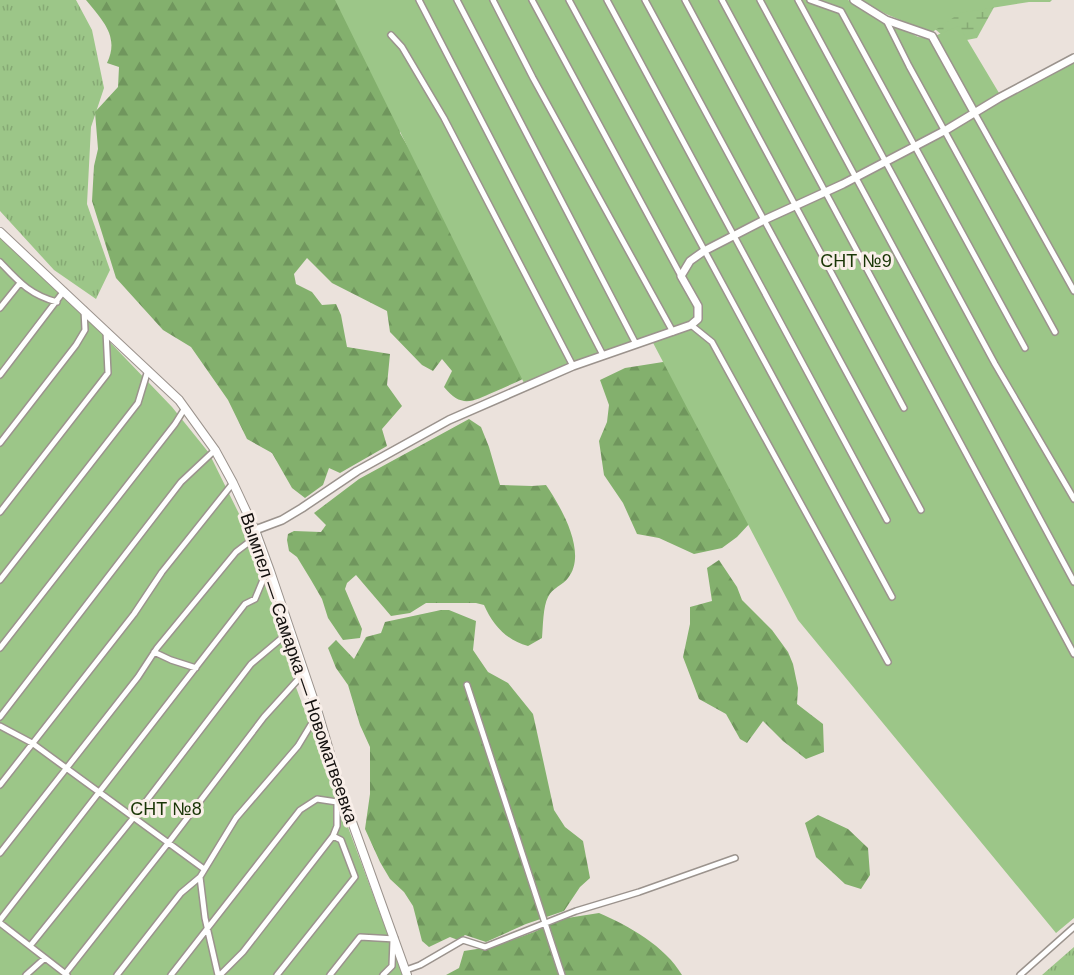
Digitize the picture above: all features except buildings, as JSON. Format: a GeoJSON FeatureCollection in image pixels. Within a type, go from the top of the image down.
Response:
{"type":"FeatureCollection","features":[{"type":"Feature","properties":{"kind":"main road","name":"Вымпел — Самарка — Новоматвеевка"},"geometry":{"type":"LineString","coordinates":[[0,232],[148,370],[185,408],[215,450],[256,533],[318,713],[342,794],[406,973]]}},
{"type":"Feature","properties":{"kind":"street"},"geometry":{"type":"LineString","coordinates":[[419,0],[603,355]]}},
{"type":"Feature","properties":{"kind":"street"},"geometry":{"type":"LineString","coordinates":[[457,0],[636,344]]}},
{"type":"Feature","properties":{"kind":"street"},"geometry":{"type":"LineString","coordinates":[[493,0],[533,78],[673,332]]}},
{"type":"Feature","properties":{"kind":"street"},"geometry":{"type":"LineString","coordinates":[[0,853],[138,677],[154,652],[236,552],[256,533],[302,508],[357,471],[449,420],[573,366],[691,325],[698,318],[698,306],[532,0]]}},
{"type":"Feature","properties":{"kind":"street"},"geometry":{"type":"LineString","coordinates":[[569,0],[892,597]]}},
{"type":"Feature","properties":{"kind":"street"},"geometry":{"type":"LineString","coordinates":[[607,0],[887,520]]}},
{"type":"Feature","properties":{"kind":"street"},"geometry":{"type":"LineString","coordinates":[[645,0],[921,510]]}},
{"type":"Feature","properties":{"kind":"street"},"geometry":{"type":"LineString","coordinates":[[685,0],[904,408]]}},
{"type":"Feature","properties":{"kind":"street"},"geometry":{"type":"LineString","coordinates":[[722,0],[1074,654]]}},
{"type":"Feature","properties":{"kind":"street"},"geometry":{"type":"LineString","coordinates":[[760,0],[1074,582]]}},
{"type":"Feature","properties":{"kind":"street"},"geometry":{"type":"LineString","coordinates":[[798,0],[994,364],[1074,499]]}},
{"type":"Feature","properties":{"kind":"street"},"geometry":{"type":"LineString","coordinates":[[810,0],[841,11],[1025,348]]}},
{"type":"Feature","properties":{"kind":"street"},"geometry":{"type":"LineString","coordinates":[[854,0],[886,20],[932,36],[1074,291]]}},
{"type":"Feature","properties":{"kind":"street"},"geometry":{"type":"LineString","coordinates":[[886,20],[1055,332]]}},
{"type":"Feature","properties":{"kind":"street"},"geometry":{"type":"LineString","coordinates":[[391,35],[402,47],[444,118],[573,366]]}},
{"type":"Feature","properties":{"kind":"street"},"geometry":{"type":"LineString","coordinates":[[681,276],[690,261],[704,251],[915,147],[1074,58]]}},
{"type":"Feature","properties":{"kind":"street"},"geometry":{"type":"LineString","coordinates":[[0,262],[20,283],[39,297],[57,302]]}},
{"type":"Feature","properties":{"kind":"street"},"geometry":{"type":"LineString","coordinates":[[0,308],[20,283]]}},
{"type":"Feature","properties":{"kind":"street"},"geometry":{"type":"LineString","coordinates":[[0,375],[64,291]]}},
{"type":"Feature","properties":{"kind":"street"},"geometry":{"type":"LineString","coordinates":[[0,443],[76,345],[85,330],[84,310]]}},
{"type":"Feature","properties":{"kind":"street"},"geometry":{"type":"LineString","coordinates":[[691,325],[712,342],[888,662]]}},
{"type":"Feature","properties":{"kind":"street"},"geometry":{"type":"LineString","coordinates":[[0,512],[108,373],[106,331]]}},
{"type":"Feature","properties":{"kind":"street"},"geometry":{"type":"LineString","coordinates":[[0,580],[138,403],[148,370]]}},
{"type":"Feature","properties":{"kind":"street"},"geometry":{"type":"LineString","coordinates":[[0,648],[175,424],[185,408]]}},
{"type":"Feature","properties":{"kind":"street"},"geometry":{"type":"LineString","coordinates":[[0,717],[181,482],[215,450]]}},
{"type":"Feature","properties":{"kind":"street"},"geometry":{"type":"LineString","coordinates":[[0,785],[233,483]]}},
{"type":"Feature","properties":{"kind":"street"},"geometry":{"type":"LineString","coordinates":[[270,572],[266,575],[255,599],[245,604],[0,923],[66,974],[264,717],[303,674]]}},
{"type":"Feature","properties":{"kind":"street"},"geometry":{"type":"LineString","coordinates":[[30,946],[134,817],[251,664],[289,632]]}},
{"type":"Feature","properties":{"kind":"street"},"geometry":{"type":"LineString","coordinates":[[154,652],[196,668]]}},
{"type":"Feature","properties":{"kind":"street"},"geometry":{"type":"LineString","coordinates":[[467,685],[562,975]]}},
{"type":"Feature","properties":{"kind":"street"},"geometry":{"type":"LineString","coordinates":[[117,975],[181,892],[200,877],[236,819],[298,746],[318,713]]}},
{"type":"Feature","properties":{"kind":"street"},"geometry":{"type":"LineString","coordinates":[[0,726],[32,743],[204,869]]}},
{"type":"Feature","properties":{"kind":"street"},"geometry":{"type":"LineString","coordinates":[[200,877],[208,931],[219,975],[243,952],[333,836],[337,826],[337,802],[342,794]]}},
{"type":"Feature","properties":{"kind":"street"},"geometry":{"type":"LineString","coordinates":[[171,975],[208,931],[300,810],[317,799],[337,802]]}},
{"type":"Feature","properties":{"kind":"street"},"geometry":{"type":"LineString","coordinates":[[277,975],[355,877],[341,840],[333,836]]}},
{"type":"Feature","properties":{"kind":"street"},"geometry":{"type":"LineString","coordinates":[[406,973],[463,940],[485,947],[545,922],[735,858]]}},
{"type":"Feature","properties":{"kind":"street"},"geometry":{"type":"LineString","coordinates":[[1020,975],[1074,927]]}},
{"type":"Feature","properties":{"kind":"street"},"geometry":{"type":"LineString","coordinates":[[330,975],[360,937],[394,940],[391,943],[392,966],[383,975]]}},
{"type":"Feature","properties":{"kind":"street"},"geometry":{"type":"LineString","coordinates":[[26,975],[45,958]]}},
{"type":"Feature","properties":{"kind":"green space"},"geometry":{"type":"Polygon","coordinates":[[[0,0],[76,0],[92,30],[104,88],[91,127],[87,204],[110,270],[96,299],[54,270],[0,211],[0,0]]]}},
{"type":"Feature","properties":{"kind":"green space"},"geometry":{"type":"Polygon","coordinates":[[[86,0],[392,0],[400,133],[457,230],[525,378],[473,400],[456,398],[444,387],[452,371],[442,359],[433,371],[422,365],[390,332],[387,311],[332,283],[307,258],[294,274],[296,284],[312,292],[322,305],[336,304],[341,315],[347,347],[390,354],[387,385],[402,406],[382,429],[387,446],[340,473],[329,468],[323,485],[305,498],[292,488],[272,453],[247,439],[228,400],[191,347],[163,330],[116,278],[92,201],[94,166],[98,149],[95,112],[118,87],[119,67],[107,63],[111,45],[110,36],[103,22],[86,0]]]}},
{"type":"Feature","properties":{"kind":"green space","name":"СНТ №9"},"geometry":{"type":"Polygon","coordinates":[[[335,0],[848,0],[918,37],[930,38],[959,26],[1002,98],[1074,60],[1074,918],[1056,933],[798,620],[650,337],[524,383],[335,0]]]}},
{"type":"Feature","properties":{"kind":"green space"},"geometry":{"type":"Polygon","coordinates":[[[860,0],[1052,0],[960,13],[931,33],[860,0]]]}},
{"type":"Feature","properties":{"kind":"green space"},"geometry":{"type":"Polygon","coordinates":[[[998,0],[977,38],[951,43],[920,16],[998,0]]]}},
{"type":"Feature","properties":{"kind":"green space","name":"СНТ №8"},"geometry":{"type":"Polygon","coordinates":[[[0,237],[82,313],[172,407],[209,453],[248,532],[284,639],[294,682],[403,975],[0,975],[0,237]]]}},
{"type":"Feature","properties":{"kind":"green space"},"geometry":{"type":"Polygon","coordinates":[[[673,362],[764,508],[737,537],[722,548],[694,554],[659,538],[637,534],[623,503],[604,475],[599,441],[607,422],[609,405],[600,380],[625,368],[673,362]]]}},
{"type":"Feature","properties":{"kind":"green space"},"geometry":{"type":"Polygon","coordinates":[[[469,419],[481,427],[500,485],[546,485],[559,505],[570,530],[574,543],[573,568],[568,578],[552,591],[546,601],[542,638],[528,646],[513,640],[496,625],[484,605],[476,603],[426,603],[410,613],[391,616],[356,575],[347,583],[345,589],[362,629],[360,638],[343,640],[328,618],[322,599],[311,580],[297,557],[289,551],[288,534],[294,531],[321,532],[326,525],[314,513],[359,479],[469,419]]]}},
{"type":"Feature","properties":{"kind":"green space"},"geometry":{"type":"Polygon","coordinates":[[[719,560],[737,587],[742,600],[772,630],[788,652],[798,688],[797,704],[823,724],[824,752],[806,759],[763,721],[747,743],[740,739],[726,714],[699,699],[683,657],[690,624],[690,607],[712,601],[707,568],[719,560]]]}},
{"type":"Feature","properties":{"kind":"green space"},"geometry":{"type":"Polygon","coordinates":[[[449,610],[476,621],[473,650],[488,672],[508,683],[533,714],[554,810],[565,827],[583,841],[590,878],[580,887],[564,911],[526,924],[486,942],[465,935],[458,940],[450,937],[429,947],[422,941],[413,906],[404,892],[390,879],[365,829],[370,794],[370,747],[360,725],[348,685],[336,668],[328,648],[336,640],[354,659],[366,637],[381,633],[385,622],[449,610]]]}},
{"type":"Feature","properties":{"kind":"green space"},"geometry":{"type":"Polygon","coordinates":[[[818,815],[848,829],[868,848],[870,875],[861,889],[845,884],[816,857],[805,823],[818,815]]]}},
{"type":"Feature","properties":{"kind":"green space"},"geometry":{"type":"Polygon","coordinates":[[[599,913],[622,924],[656,946],[682,975],[446,975],[459,968],[464,951],[496,946],[561,919],[599,913]]]}},
{"type":"Feature","properties":{"kind":"green space"},"geometry":{"type":"Polygon","coordinates":[[[1074,947],[1074,975],[1042,975],[1074,947]]]}}]}
